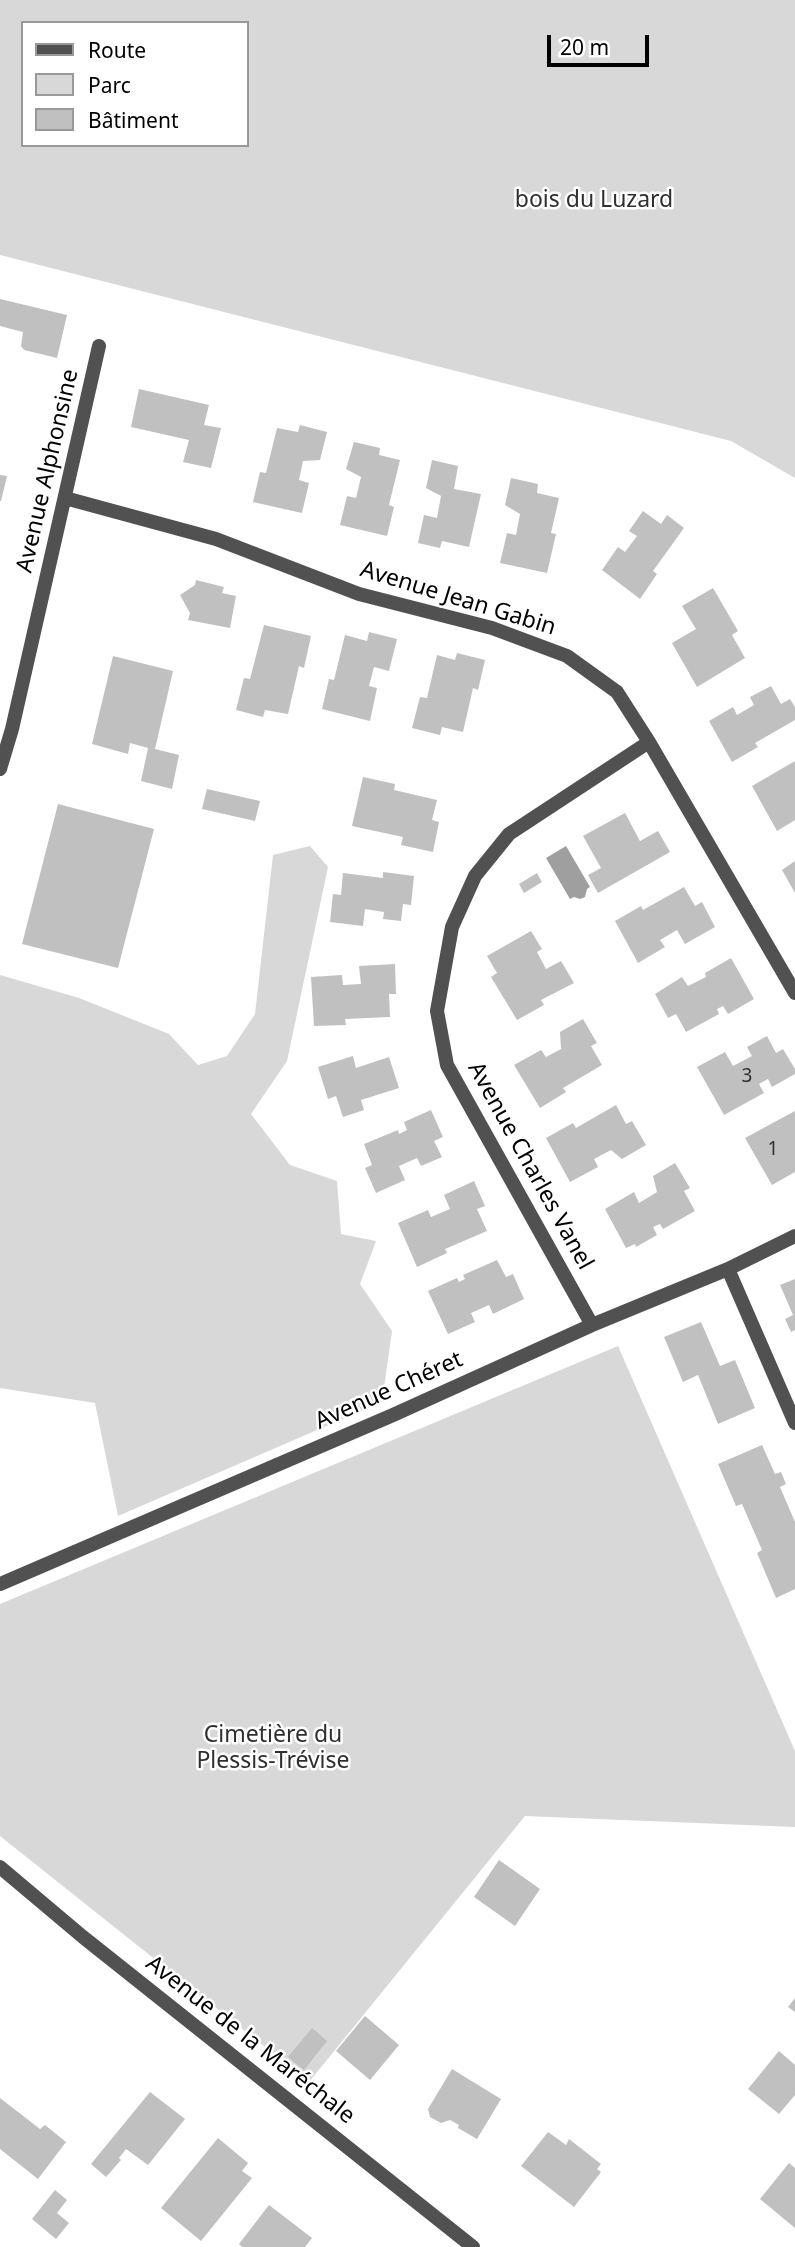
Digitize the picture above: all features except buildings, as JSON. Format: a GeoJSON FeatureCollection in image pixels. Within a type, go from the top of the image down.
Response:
{"type":"FeatureCollection","features":[{"type":"Feature","properties":{"kind":"street","name":"Avenue Alphonsine"},"geometry":{"type":"LineString","coordinates":[[0,769],[12,729],[99,346]]}},
{"type":"Feature","properties":{"kind":"street","name":"Avenue Jean Gabin"},"geometry":{"type":"LineString","coordinates":[[65,498],[216,539],[359,594],[492,628],[567,656],[617,692],[649,741],[795,993]]}},
{"type":"Feature","properties":{"kind":"street","name":"Avenue Charles Vanel"},"geometry":{"type":"LineString","coordinates":[[592,1325],[447,1065],[437,1011],[452,927],[475,876],[509,834],[649,741]]}},
{"type":"Feature","properties":{"kind":"street","name":"Avenue Chéret"},"geometry":{"type":"LineString","coordinates":[[0,1584],[393,1415],[592,1325],[728,1269],[795,1237]]}},
{"type":"Feature","properties":{"kind":"street"},"geometry":{"type":"LineString","coordinates":[[728,1269],[795,1423]]}},
{"type":"Feature","properties":{"kind":"street","name":"Avenue de la Maréchale"},"geometry":{"type":"LineString","coordinates":[[0,1867],[83,1937],[473,2247]]}},
{"type":"Feature","properties":{"kind":"green space","name":"bois du Luzard"},"geometry":{"type":"Polygon","coordinates":[[[0,0],[795,0],[795,478],[731,441],[0,255],[0,0]]]}},
{"type":"Feature","properties":{"kind":"green space"},"geometry":{"type":"Polygon","coordinates":[[[310,846],[328,867],[287,1061],[251,1114],[290,1165],[337,1181],[341,1234],[376,1241],[360,1284],[392,1331],[382,1402],[118,1516],[95,1403],[0,1388],[0,975],[79,998],[169,1034],[198,1065],[227,1056],[255,1014],[273,855],[310,846]]]}},
{"type":"Feature","properties":{"kind":"green space","name":"Cimetière du Plessis-Trévise"},"geometry":{"type":"Polygon","coordinates":[[[618,1346],[795,1751],[795,1827],[525,1816],[309,2082],[0,1836],[0,1604],[618,1346]]]}},
{"type":"Feature","properties":{"kind":"shaded area"},"geometry":{"type":"Polygon","coordinates":[[[566,846],[590,887],[585,897],[580,899],[570,899],[546,858],[566,846]]]}}]}
